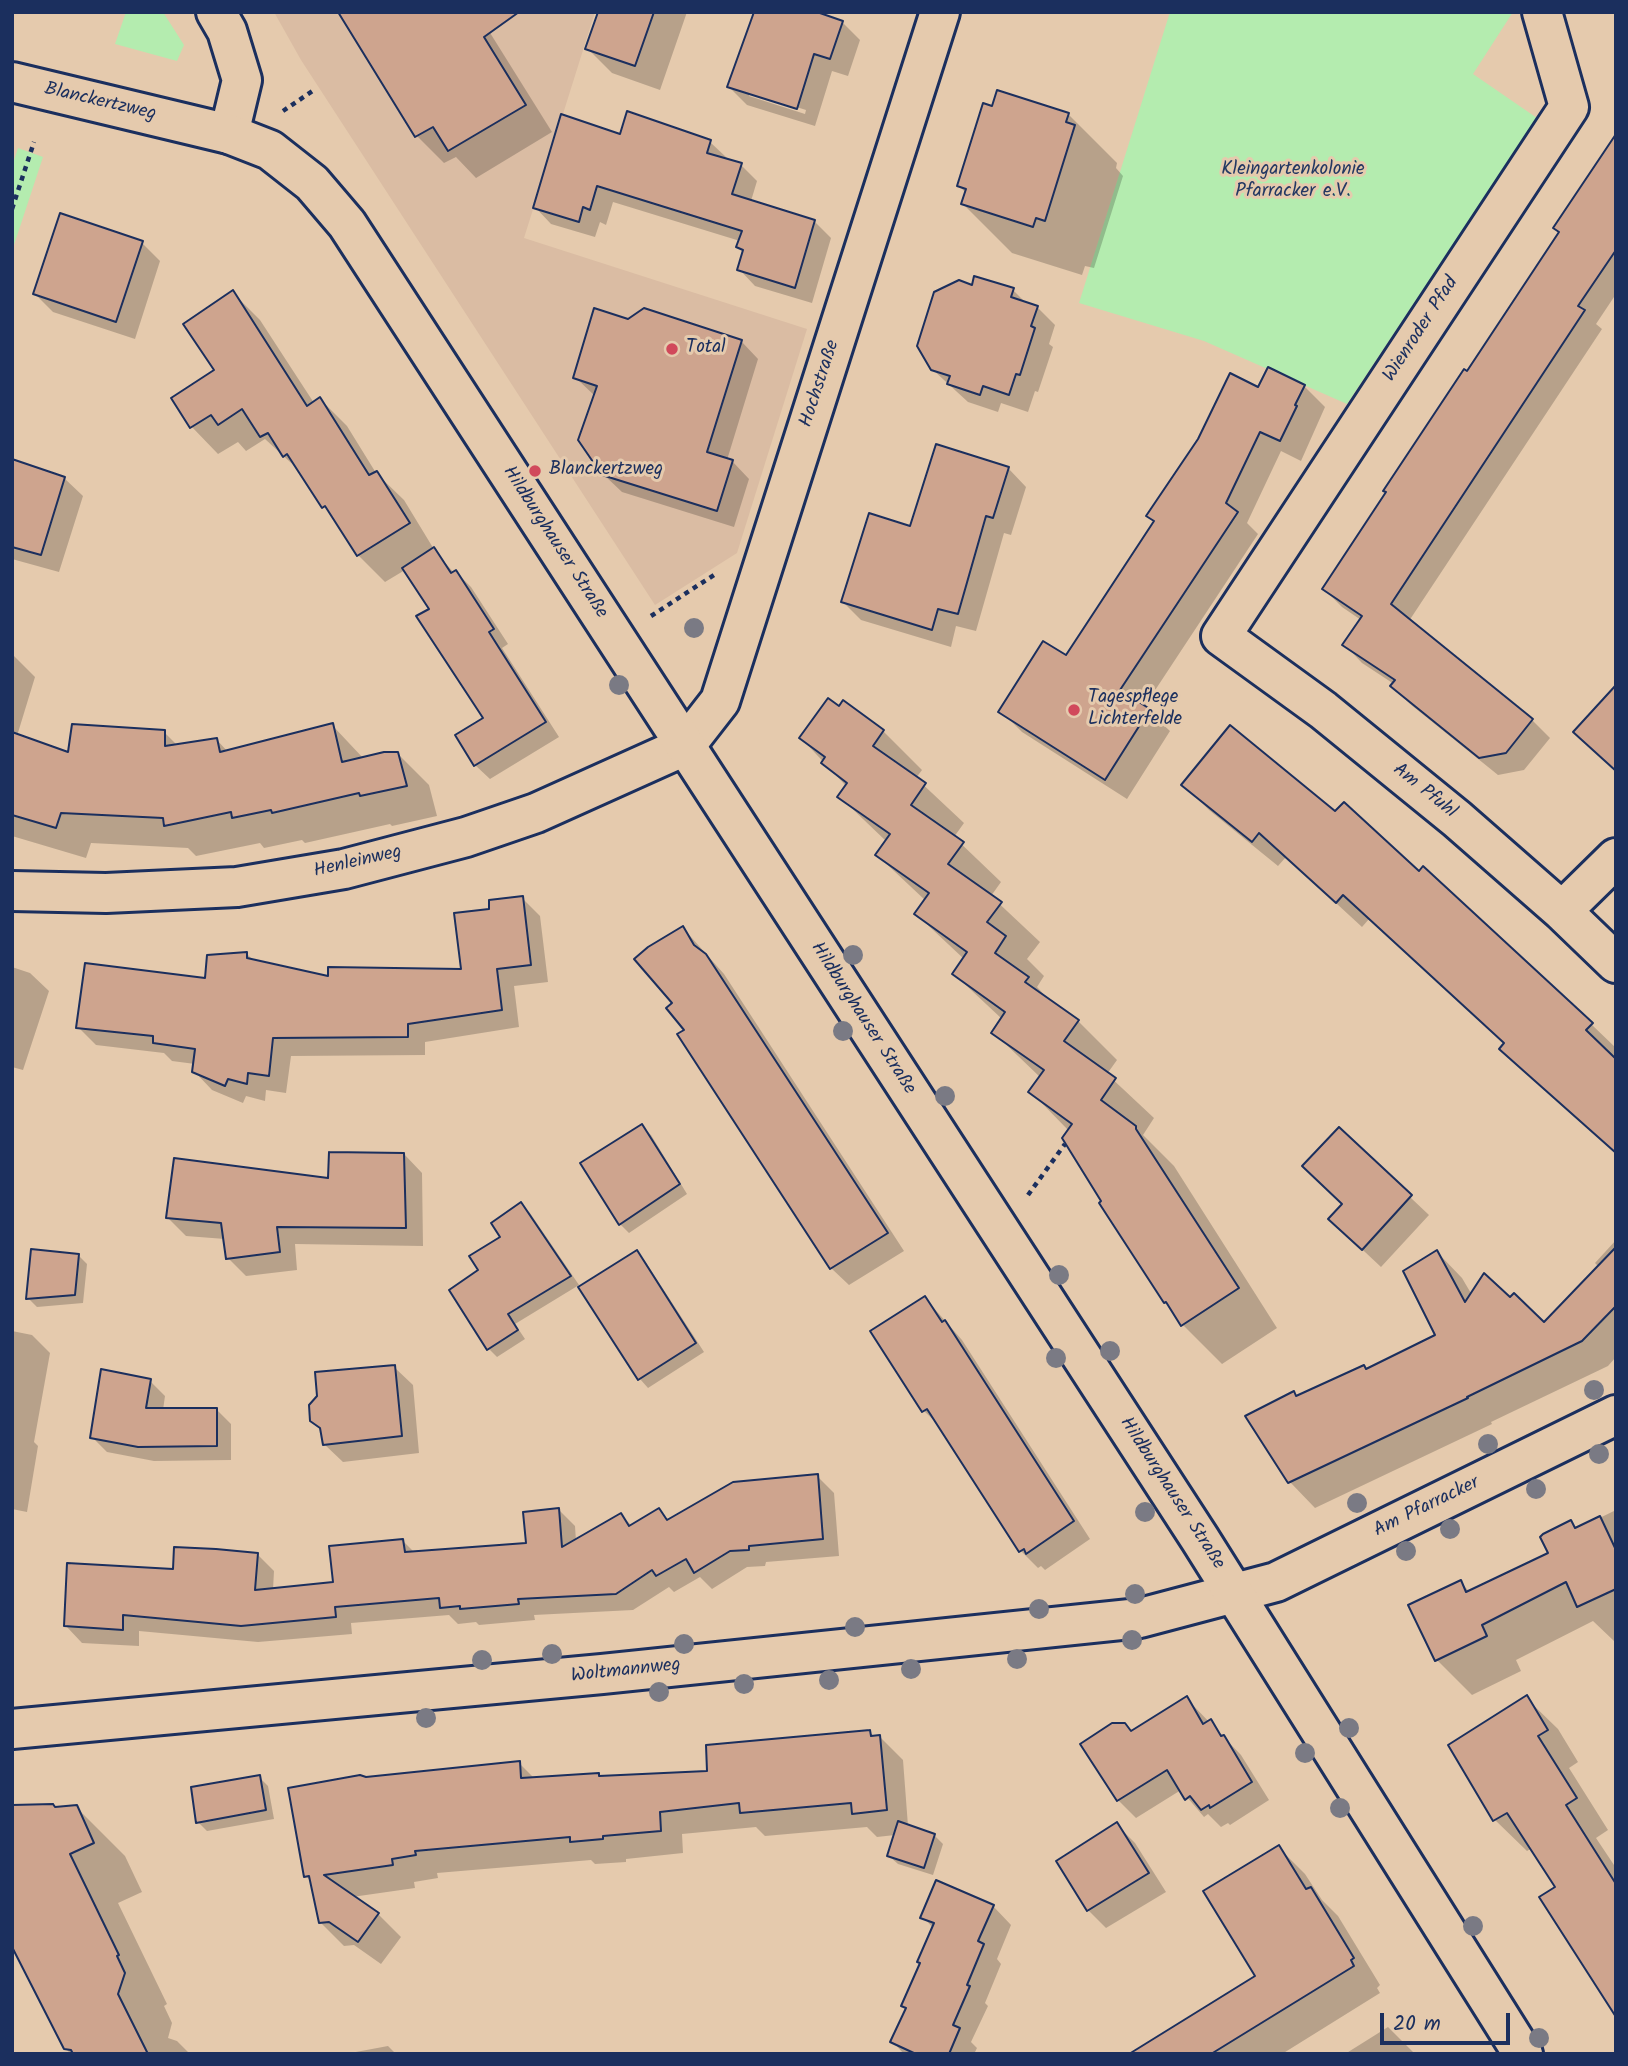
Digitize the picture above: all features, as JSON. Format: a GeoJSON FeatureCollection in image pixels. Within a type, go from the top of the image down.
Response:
{"type":"FeatureCollection","features":[{"type":"Feature","properties":{"kind":"street"},"geometry":{"type":"LineString","coordinates":[[216,12],[227,31],[242,80],[229,134]]}},
{"type":"Feature","properties":{"kind":"street","name":"Hochstraße"},"geometry":{"type":"LineString","coordinates":[[685,746],[720,701],[940,12]]}},
{"type":"Feature","properties":{"kind":"street","name":"Wienroder Pfad"},"geometry":{"type":"LineString","coordinates":[[1221,636],[1569,107],[1542,12]]}},
{"type":"Feature","properties":{"kind":"street","name":"Blanckertzweg"},"geometry":{"type":"LineString","coordinates":[[12,82],[229,134]]}},
{"type":"Feature","properties":{"kind":"street","name":"Hildburghauser Straße"},"geometry":{"type":"LineString","coordinates":[[229,134],[270,150],[312,183],[347,225],[1236,1594],[1523,2054]]}},
{"type":"Feature","properties":{"kind":"street","name":"Am Pfuhl"},"geometry":{"type":"LineString","coordinates":[[1221,636],[1323,710],[1457,819],[1562,911],[1616,964]]}},
{"type":"Feature","properties":{"kind":"street","name":"Henleinweg"},"geometry":{"type":"LineString","coordinates":[[12,891],[106,893],[237,887],[344,869],[466,837],[536,813],[685,746]]}},
{"type":"Feature","properties":{"kind":"street"},"geometry":{"type":"LineString","coordinates":[[1562,911],[1616,858]]}},
{"type":"Feature","properties":{"kind":"street","name":"Am Pfarracker"},"geometry":{"type":"LineString","coordinates":[[1236,1594],[1276,1582],[1616,1415]]}},
{"type":"Feature","properties":{"kind":"street","name":"Woltmannweg"},"geometry":{"type":"LineString","coordinates":[[12,1730],[588,1676],[1097,1624],[1140,1618],[1236,1594]]}},
{"type":"Feature","properties":{"kind":"path"},"geometry":{"type":"LineString","coordinates":[[287,109],[314,90]]}},
{"type":"Feature","properties":{"kind":"path"},"geometry":{"type":"LineString","coordinates":[[12,209],[34,142]]}},
{"type":"Feature","properties":{"kind":"path"},"geometry":{"type":"LineString","coordinates":[[650,616],[719,572]]}},
{"type":"Feature","properties":{"kind":"path"},"geometry":{"type":"LineString","coordinates":[[1027,1196],[1065,1144]]}},
{"type":"Feature","properties":{"kind":"shaded area"},"geometry":{"type":"Polygon","coordinates":[[[274,12],[595,12],[524,238],[807,329],[737,553],[655,605],[301,60],[274,12]]]}},
{"type":"Feature","properties":{"kind":"green space"},"geometry":{"type":"Polygon","coordinates":[[[126,12],[163,12],[184,45],[177,61],[115,44],[126,12]]]}},
{"type":"Feature","properties":{"kind":"green space","name":"Kleingartenkolonie Pfarracker e.V."},"geometry":{"type":"Polygon","coordinates":[[[1170,12],[1513,12],[1473,74],[1537,118],[1347,404],[1204,341],[1079,303],[1170,12]]]}},
{"type":"Feature","properties":{"kind":"green space"},"geometry":{"type":"Polygon","coordinates":[[[18,148],[43,157],[12,251],[12,166],[18,148]]]}},
{"type":"Feature","properties":{"kind":"building"},"geometry":{"type":"Polygon","coordinates":[[[338,12],[519,12],[484,37],[526,105],[448,151],[433,127],[415,137],[338,12]]]}},
{"type":"Feature","properties":{"kind":"building"},"geometry":{"type":"Polygon","coordinates":[[[598,12],[654,12],[635,66],[585,49],[598,12]]]}},
{"type":"Feature","properties":{"kind":"building"},"geometry":{"type":"Polygon","coordinates":[[[754,12],[817,12],[843,21],[830,59],[814,54],[797,109],[727,87],[754,12]]]}},
{"type":"Feature","properties":{"kind":"building"},"geometry":{"type":"Polygon","coordinates":[[[997,90],[1069,113],[1066,122],[1075,125],[1045,221],[1036,218],[1033,227],[961,204],[966,189],[957,186],[983,103],[992,106],[997,90]]]}},
{"type":"Feature","properties":{"kind":"building"},"geometry":{"type":"Polygon","coordinates":[[[627,111],[711,140],[707,153],[742,163],[732,194],[815,220],[795,288],[737,270],[743,250],[736,247],[742,231],[597,186],[590,210],[583,207],[579,222],[533,208],[561,114],[620,134],[627,111]]]}},
{"type":"Feature","properties":{"kind":"building"},"geometry":{"type":"Polygon","coordinates":[[[1616,134],[1616,250],[1578,306],[1585,310],[1391,604],[1533,719],[1506,753],[1479,758],[1390,686],[1395,680],[1342,645],[1362,616],[1322,589],[1386,492],[1383,491],[1559,232],[1553,228],[1616,134]]]}},
{"type":"Feature","properties":{"kind":"building"},"geometry":{"type":"Polygon","coordinates":[[[60,213],[143,241],[116,322],[33,294],[60,213]]]}},
{"type":"Feature","properties":{"kind":"building"},"geometry":{"type":"Polygon","coordinates":[[[974,276],[1014,288],[1011,297],[1038,306],[1031,326],[1035,328],[1020,375],[1016,374],[1009,395],[983,386],[980,395],[947,384],[950,376],[931,370],[917,346],[934,292],[959,280],[972,285],[974,276]]]}},
{"type":"Feature","properties":{"kind":"building"},"geometry":{"type":"Polygon","coordinates":[[[233,290],[307,406],[320,397],[369,475],[377,471],[410,523],[357,556],[287,454],[283,457],[268,433],[260,437],[242,409],[218,425],[211,415],[190,428],[171,398],[214,370],[183,324],[233,290]]]}},
{"type":"Feature","properties":{"kind":"building"},"geometry":{"type":"Polygon","coordinates":[[[594,308],[628,319],[644,308],[742,340],[707,452],[733,460],[717,511],[602,475],[578,440],[597,386],[573,378],[594,308]]]}},
{"type":"Feature","properties":{"kind":"building"},"geometry":{"type":"Polygon","coordinates":[[[1268,367],[1305,385],[1295,405],[1297,406],[1280,441],[1260,432],[1226,503],[1238,512],[1120,690],[1150,709],[1105,780],[998,712],[1043,641],[1066,655],[1154,521],[1146,516],[1198,439],[1230,373],[1258,387],[1268,367]]]}},
{"type":"Feature","properties":{"kind":"building"},"geometry":{"type":"Polygon","coordinates":[[[936,444],[1009,467],[993,518],[986,516],[958,614],[938,609],[932,630],[841,602],[869,513],[910,526],[936,444]]]}},
{"type":"Feature","properties":{"kind":"building"},"geometry":{"type":"Polygon","coordinates":[[[12,459],[65,477],[41,555],[12,547],[12,459]]]}},
{"type":"Feature","properties":{"kind":"building"},"geometry":{"type":"Polygon","coordinates":[[[434,547],[451,573],[456,570],[494,629],[489,632],[546,722],[474,766],[455,735],[483,718],[416,616],[429,609],[402,568],[434,547]]]}},
{"type":"Feature","properties":{"kind":"building"},"geometry":{"type":"Polygon","coordinates":[[[1616,685],[1616,771],[1573,732],[1616,685]]]}},
{"type":"Feature","properties":{"kind":"building"},"geometry":{"type":"Polygon","coordinates":[[[828,698],[839,706],[843,700],[884,730],[873,746],[926,783],[911,805],[964,842],[948,864],[1002,902],[987,922],[1006,936],[995,953],[1029,977],[1025,982],[1079,1020],[1064,1041],[1116,1078],[1101,1100],[1136,1126],[1239,1288],[1181,1326],[1099,1203],[1101,1201],[1062,1138],[1072,1124],[1028,1092],[1044,1070],[991,1033],[1005,1012],[952,974],[967,952],[914,914],[929,893],[875,855],[890,834],[837,797],[847,783],[821,763],[825,757],[799,738],[828,698]]]}},
{"type":"Feature","properties":{"kind":"building"},"geometry":{"type":"Polygon","coordinates":[[[333,723],[342,762],[384,752],[398,752],[407,786],[360,796],[359,793],[272,813],[271,810],[232,818],[231,812],[164,826],[163,818],[61,813],[56,828],[12,815],[12,732],[68,752],[72,724],[165,730],[165,746],[217,738],[220,752],[333,723]]]}},
{"type":"Feature","properties":{"kind":"building"},"geometry":{"type":"Polygon","coordinates":[[[1230,725],[1335,811],[1344,802],[1419,871],[1423,866],[1593,1023],[1586,1030],[1616,1059],[1616,1153],[1499,1049],[1504,1043],[1343,895],[1336,903],[1259,833],[1252,842],[1181,785],[1230,725]]]}},
{"type":"Feature","properties":{"kind":"building"},"geometry":{"type":"Polygon","coordinates":[[[523,896],[531,965],[497,969],[502,1010],[408,1024],[408,1037],[273,1038],[269,1076],[248,1073],[247,1084],[228,1079],[225,1086],[192,1072],[195,1049],[153,1043],[153,1036],[76,1028],[85,963],[205,978],[207,955],[247,952],[247,958],[328,976],[328,967],[461,969],[454,913],[489,909],[489,900],[523,896]]]}},
{"type":"Feature","properties":{"kind":"building"},"geometry":{"type":"Polygon","coordinates":[[[683,926],[694,945],[706,954],[888,1233],[830,1269],[677,1034],[684,1030],[666,1008],[672,1003],[634,959],[648,947],[683,926]]]}},
{"type":"Feature","properties":{"kind":"building"},"geometry":{"type":"Polygon","coordinates":[[[642,1124],[680,1184],[619,1225],[580,1163],[642,1124]]]}},
{"type":"Feature","properties":{"kind":"building"},"geometry":{"type":"Polygon","coordinates":[[[1339,1127],[1412,1195],[1362,1250],[1328,1219],[1342,1204],[1302,1166],[1339,1127]]]}},
{"type":"Feature","properties":{"kind":"building"},"geometry":{"type":"Polygon","coordinates":[[[329,1152],[404,1153],[406,1228],[277,1227],[280,1252],[226,1259],[221,1223],[166,1218],[174,1158],[328,1178],[329,1152]]]}},
{"type":"Feature","properties":{"kind":"building"},"geometry":{"type":"Polygon","coordinates":[[[521,1202],[571,1276],[508,1314],[518,1330],[487,1350],[449,1290],[478,1270],[469,1256],[500,1237],[491,1223],[521,1202]]]}},
{"type":"Feature","properties":{"kind":"building"},"geometry":{"type":"Polygon","coordinates":[[[1616,1247],[1616,1306],[1582,1341],[1288,1483],[1245,1416],[1294,1391],[1296,1396],[1364,1365],[1366,1369],[1435,1335],[1403,1271],[1437,1250],[1465,1302],[1484,1273],[1510,1297],[1514,1293],[1544,1322],[1616,1247]]]}},
{"type":"Feature","properties":{"kind":"building"},"geometry":{"type":"Polygon","coordinates":[[[31,1249],[79,1254],[75,1295],[26,1299],[31,1249]]]}},
{"type":"Feature","properties":{"kind":"building"},"geometry":{"type":"Polygon","coordinates":[[[637,1250],[696,1343],[638,1380],[578,1287],[637,1250]]]}},
{"type":"Feature","properties":{"kind":"building"},"geometry":{"type":"Polygon","coordinates":[[[925,1296],[942,1322],[945,1320],[1074,1521],[1026,1554],[1024,1549],[1019,1552],[927,1409],[922,1412],[870,1331],[925,1296]]]}},
{"type":"Feature","properties":{"kind":"building"},"geometry":{"type":"Polygon","coordinates":[[[395,1365],[402,1436],[323,1445],[320,1428],[310,1421],[309,1405],[317,1396],[315,1372],[395,1365]]]}},
{"type":"Feature","properties":{"kind":"building"},"geometry":{"type":"Polygon","coordinates":[[[101,1369],[151,1379],[146,1408],[217,1408],[217,1446],[138,1447],[90,1438],[101,1369]]]}},
{"type":"Feature","properties":{"kind":"building"},"geometry":{"type":"Polygon","coordinates":[[[818,1474],[823,1539],[749,1546],[749,1550],[730,1551],[694,1573],[686,1559],[656,1576],[652,1570],[616,1594],[518,1599],[519,1604],[460,1609],[460,1606],[440,1608],[439,1598],[335,1607],[336,1617],[241,1626],[123,1615],[123,1630],[64,1626],[67,1563],[173,1569],[174,1547],[216,1549],[258,1553],[255,1590],[333,1582],[329,1546],[403,1539],[405,1552],[526,1543],[523,1512],[559,1508],[562,1547],[621,1513],[629,1526],[659,1508],[667,1520],[733,1482],[818,1474]]]}},
{"type":"Feature","properties":{"kind":"building"},"geometry":{"type":"Polygon","coordinates":[[[1600,1516],[1616,1550],[1616,1589],[1577,1607],[1566,1582],[1482,1625],[1487,1636],[1435,1661],[1408,1605],[1461,1580],[1466,1592],[1548,1553],[1540,1537],[1543,1534],[1571,1520],[1575,1528],[1600,1516]]]}},
{"type":"Feature","properties":{"kind":"building"},"geometry":{"type":"Polygon","coordinates":[[[1527,1695],[1548,1730],[1538,1736],[1577,1798],[1566,1805],[1616,1884],[1616,2017],[1539,1897],[1555,1887],[1507,1813],[1493,1821],[1448,1745],[1527,1695]]]}},
{"type":"Feature","properties":{"kind":"building"},"geometry":{"type":"Polygon","coordinates":[[[1187,1696],[1203,1724],[1211,1719],[1221,1736],[1224,1735],[1252,1782],[1210,1808],[1209,1805],[1201,1810],[1190,1796],[1185,1800],[1167,1770],[1117,1801],[1080,1744],[1112,1723],[1125,1723],[1131,1731],[1187,1696]]]}},
{"type":"Feature","properties":{"kind":"building"},"geometry":{"type":"Polygon","coordinates":[[[870,1730],[871,1736],[880,1735],[887,1810],[852,1814],[851,1803],[740,1813],[739,1803],[660,1812],[661,1831],[570,1842],[570,1837],[415,1851],[416,1855],[392,1859],[393,1865],[324,1875],[379,1913],[358,1942],[329,1922],[319,1923],[309,1876],[304,1877],[288,1788],[360,1775],[366,1777],[520,1761],[521,1778],[707,1771],[706,1745],[870,1730]]]}},
{"type":"Feature","properties":{"kind":"building"},"geometry":{"type":"Polygon","coordinates":[[[260,1775],[266,1810],[196,1823],[191,1787],[260,1775]]]}},
{"type":"Feature","properties":{"kind":"building"},"geometry":{"type":"Polygon","coordinates":[[[53,1804],[55,1807],[77,1805],[94,1843],[70,1854],[119,1955],[117,1956],[125,1973],[118,1994],[148,2054],[73,2054],[71,2050],[64,2049],[12,1947],[12,1805],[53,1804]]]}},
{"type":"Feature","properties":{"kind":"building"},"geometry":{"type":"Polygon","coordinates":[[[898,1821],[935,1834],[924,1868],[887,1856],[898,1821]]]}},
{"type":"Feature","properties":{"kind":"building"},"geometry":{"type":"Polygon","coordinates":[[[1117,1822],[1149,1873],[1087,1911],[1056,1861],[1117,1822]]]}},
{"type":"Feature","properties":{"kind":"building"},"geometry":{"type":"Polygon","coordinates":[[[1279,1845],[1306,1889],[1311,1887],[1354,1958],[1351,1960],[1354,1966],[1211,2054],[1129,2054],[1255,1976],[1203,1891],[1279,1845]]]}},
{"type":"Feature","properties":{"kind":"building"},"geometry":{"type":"Polygon","coordinates":[[[936,1880],[994,1905],[978,1941],[984,1944],[953,2025],[960,2028],[949,2054],[916,2054],[890,2042],[906,2008],[901,2006],[934,1923],[920,1918],[936,1880]]]}},
{"type":"Feature","properties":{"kind":"place","name":"Total"},"geometry":{"type":"Point","coordinates":[672,349]}},
{"type":"Feature","properties":{"kind":"place","name":"Blanckertzweg"},"geometry":{"type":"Point","coordinates":[535,471]}},
{"type":"Feature","properties":{"kind":"place","name":"Tagespflege Lichterfelde"},"geometry":{"type":"Point","coordinates":[1074,710]}}]}
